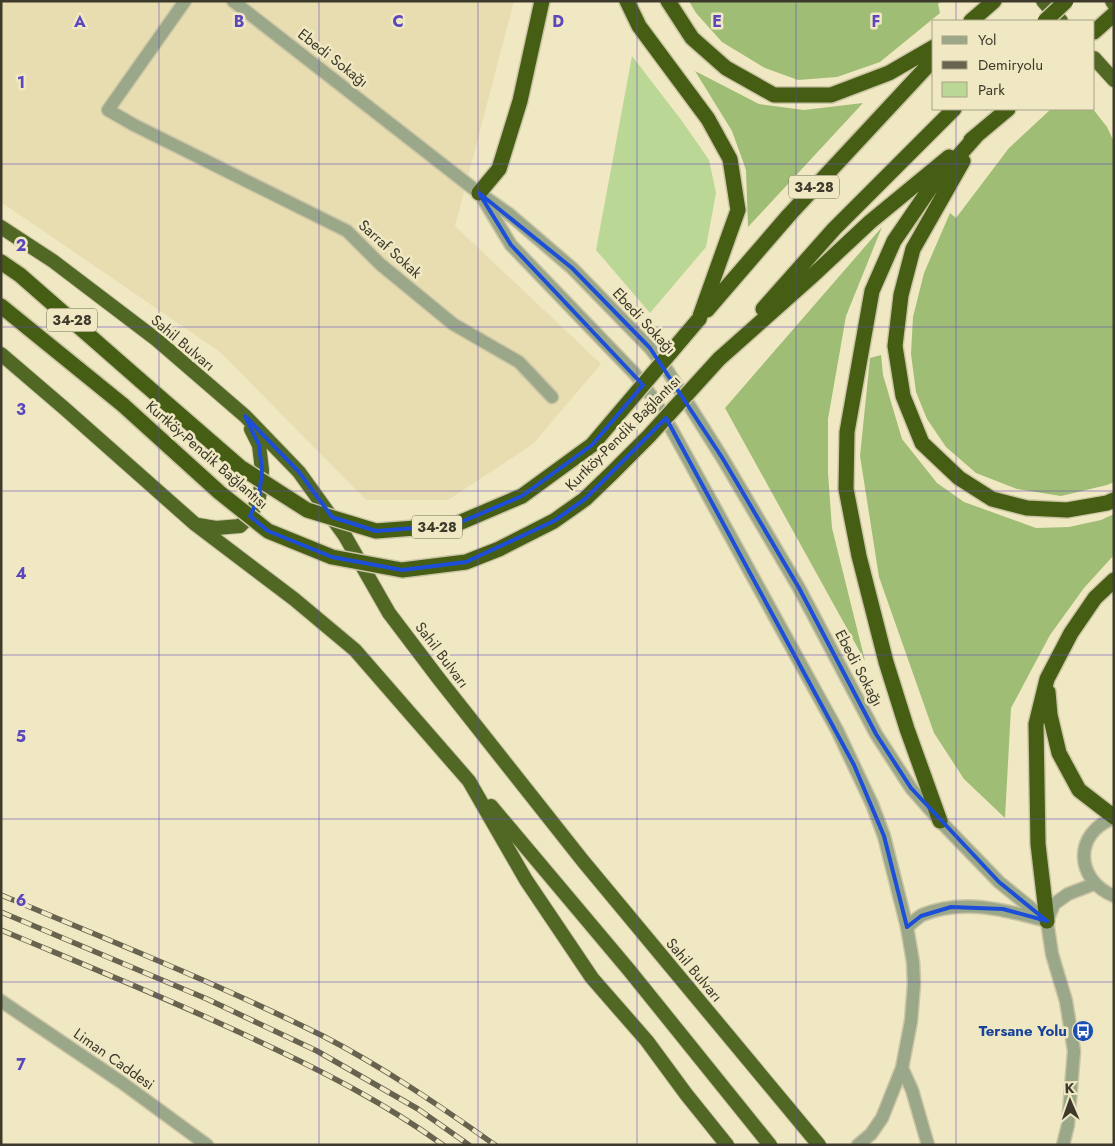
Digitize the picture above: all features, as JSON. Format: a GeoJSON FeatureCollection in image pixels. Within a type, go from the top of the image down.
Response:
{"type":"FeatureCollection","features":[{"type":"Feature","properties":{"kind":"highway"},"geometry":{"type":"LineString","coordinates":[[479,193],[499,168],[520,101],[542,1]]}},
{"type":"Feature","properties":{"kind":"highway"},"geometry":{"type":"LineString","coordinates":[[627,1],[639,26],[708,119],[730,159],[738,210],[699,319]]}},
{"type":"Feature","properties":{"kind":"highway"},"geometry":{"type":"LineString","coordinates":[[668,1],[692,38],[726,68],[774,95],[831,95],[889,73],[932,48]]}},
{"type":"Feature","properties":{"kind":"highway"},"geometry":{"type":"LineString","coordinates":[[972,20],[994,1]]}},
{"type":"Feature","properties":{"kind":"highway"},"geometry":{"type":"LineString","coordinates":[[1043,1],[1060,20]]}},
{"type":"Feature","properties":{"kind":"highway"},"geometry":{"type":"LineString","coordinates":[[1046,20],[1066,1]]}},
{"type":"Feature","properties":{"kind":"highway"},"geometry":{"type":"LineString","coordinates":[[1095,31],[1114,14]]}},
{"type":"Feature","properties":{"kind":"highway"},"geometry":{"type":"LineString","coordinates":[[1095,59],[1114,80]]}},
{"type":"Feature","properties":{"kind":"highway","name":"Kurtköy-Pendik Bağlantısı"},"geometry":{"type":"LineString","coordinates":[[1,262],[20,275],[240,467],[307,510],[376,531],[454,526],[522,496],[592,446],[788,215],[932,61]]}},
{"type":"Feature","properties":{"kind":"highway","name":"Kurtköy-Pendik Bağlantısı"},"geometry":{"type":"LineString","coordinates":[[1,306],[123,405],[219,492],[268,531],[332,557],[402,570],[466,562],[499,549],[554,521],[585,499],[649,436],[834,230],[953,110]]}},
{"type":"Feature","properties":{"kind":"highway"},"geometry":{"type":"LineString","coordinates":[[719,359],[870,222],[1007,110]]}},
{"type":"Feature","properties":{"kind":"highway"},"geometry":{"type":"LineString","coordinates":[[978,134],[914,248],[901,295],[895,346],[903,396],[922,443],[959,478],[992,499],[1028,508],[1067,510],[1114,500]]}},
{"type":"Feature","properties":{"kind":"highway"},"geometry":{"type":"LineString","coordinates":[[940,821],[907,729],[886,662],[858,556],[846,489],[846,432],[872,291],[894,241],[931,187],[978,134]]}},
{"type":"Feature","properties":{"kind":"highway","name":"Sahil Bulvarı"},"geometry":{"type":"LineString","coordinates":[[1,227],[53,261],[158,340],[245,416],[299,472],[345,536],[389,612],[406,635],[525,788],[659,954],[819,1145]]}},
{"type":"Feature","properties":{"kind":"highway"},"geometry":{"type":"LineString","coordinates":[[1,354],[195,524],[294,599],[355,650],[629,970],[770,1145]]}},
{"type":"Feature","properties":{"kind":"highway"},"geometry":{"type":"LineString","coordinates":[[195,524],[216,528],[240,526],[251,515],[259,497],[262,470],[259,445],[245,416]]}},
{"type":"Feature","properties":{"kind":"highway"},"geometry":{"type":"LineString","coordinates":[[1047,921],[1038,844],[1036,724],[1047,679],[1071,633],[1095,598],[1114,580]]}},
{"type":"Feature","properties":{"kind":"highway"},"geometry":{"type":"LineString","coordinates":[[1047,679],[1050,715],[1059,753],[1079,790],[1114,817]]}},
{"type":"Feature","properties":{"kind":"highway"},"geometry":{"type":"LineString","coordinates":[[469,781],[526,880],[592,978],[647,1041],[727,1145]]}},
{"type":"Feature","properties":{"kind":"street","name":"Sarraf Sokak"},"geometry":{"type":"LineString","coordinates":[[185,1],[108,110],[134,125],[346,231],[380,264],[453,324],[518,362],[552,397]]}},
{"type":"Feature","properties":{"kind":"street","name":"Ebedi Sokağı"},"geometry":{"type":"LineString","coordinates":[[233,1],[479,193],[509,214],[572,268],[650,348],[667,370],[723,459],[799,588],[876,734],[911,788],[999,882],[1047,921]]}},
{"type":"Feature","properties":{"kind":"street"},"geometry":{"type":"LineString","coordinates":[[479,193],[511,245],[635,374],[653,398],[805,670],[854,765],[884,836],[914,962],[911,1021],[902,1068],[882,1118],[871,1134],[858,1145]]}},
{"type":"Feature","properties":{"kind":"street"},"geometry":{"type":"LineString","coordinates":[[1114,817],[1094,830],[1088,839],[1084,851],[1084,863],[1088,875],[1094,884],[1114,896]]}},
{"type":"Feature","properties":{"kind":"street"},"geometry":{"type":"LineString","coordinates":[[1063,1145],[1068,1125],[1074,1051],[1066,1001],[1052,954],[1047,921],[1054,904],[1068,894],[1094,884]]}},
{"type":"Feature","properties":{"kind":"street"},"geometry":{"type":"LineString","coordinates":[[907,927],[921,916],[951,907],[974,906],[1003,909],[1047,921]]}},
{"type":"Feature","properties":{"kind":"street","name":"Liman Caddesi"},"geometry":{"type":"LineString","coordinates":[[1,1001],[120,1082],[207,1145]]}},
{"type":"Feature","properties":{"kind":"street"},"geometry":{"type":"LineString","coordinates":[[902,1068],[912,1090],[928,1145]]}},
{"type":"Feature","properties":{"kind":"highlighted area"},"geometry":{"type":"Polygon","coordinates":[[[479,193],[572,268],[650,348],[723,459],[799,588],[876,734],[911,788],[999,882],[1047,921],[1003,909],[951,907],[921,916],[907,927],[884,836],[854,765],[666,418],[585,499],[554,521],[466,562],[402,570],[332,557],[268,531],[250,516],[259,497],[262,470],[259,445],[245,416],[299,472],[332,517],[376,531],[454,525],[522,496],[592,445],[643,385],[511,245],[479,193]]]}},
{"type":"Feature","properties":{"kind":"shaded area"},"geometry":{"type":"Polygon","coordinates":[[[1,1],[514,1],[455,226],[601,364],[533,444],[448,500],[366,500],[220,352],[1,202],[1,1]]]}},
{"type":"Feature","properties":{"kind":"green space"},"geometry":{"type":"Polygon","coordinates":[[[689,1],[941,1],[938,4],[940,13],[880,62],[837,77],[798,80],[765,68],[722,42],[696,13],[689,1]]]}},
{"type":"Feature","properties":{"kind":"green space"},"geometry":{"type":"Polygon","coordinates":[[[632,56],[682,121],[709,160],[716,193],[706,247],[650,313],[596,250],[632,56]]]}},
{"type":"Feature","properties":{"kind":"green space"},"geometry":{"type":"Polygon","coordinates":[[[695,71],[759,104],[804,110],[863,103],[748,227],[746,170],[732,131],[695,71]]]}},
{"type":"Feature","properties":{"kind":"green space"},"geometry":{"type":"Polygon","coordinates":[[[1050,110],[1094,110],[1107,127],[1114,142],[1114,482],[1061,496],[1017,489],[976,473],[946,447],[927,419],[916,392],[911,354],[913,317],[924,273],[950,213],[956,218],[1009,148],[1050,110]]]}},
{"type":"Feature","properties":{"kind":"green space"},"geometry":{"type":"Polygon","coordinates":[[[882,227],[846,316],[828,419],[828,473],[832,528],[865,661],[725,408],[882,227]]]}},
{"type":"Feature","properties":{"kind":"green space"},"geometry":{"type":"Polygon","coordinates":[[[881,355],[883,375],[902,439],[937,483],[964,502],[1036,528],[1069,527],[1101,520],[1114,514],[1114,555],[1084,588],[1050,635],[1011,708],[1005,818],[964,779],[934,733],[879,577],[860,456],[870,358],[881,355]]]}},
{"type":"Feature","properties":{"kind":"railway"},"geometry":{"type":"LineString","coordinates":[[1,895],[203,980],[323,1036],[411,1088],[495,1145]]}},
{"type":"Feature","properties":{"kind":"railway"},"geometry":{"type":"LineString","coordinates":[[1,912],[207,999],[317,1051],[418,1109],[469,1145]]}},
{"type":"Feature","properties":{"kind":"railway"},"geometry":{"type":"LineString","coordinates":[[1,930],[162,998],[282,1052],[399,1115],[443,1145]]}},
{"type":"Feature","properties":{"kind":"place","name":"Tersane Yolu"},"geometry":{"type":"Point","coordinates":[1083,1031]}}]}
